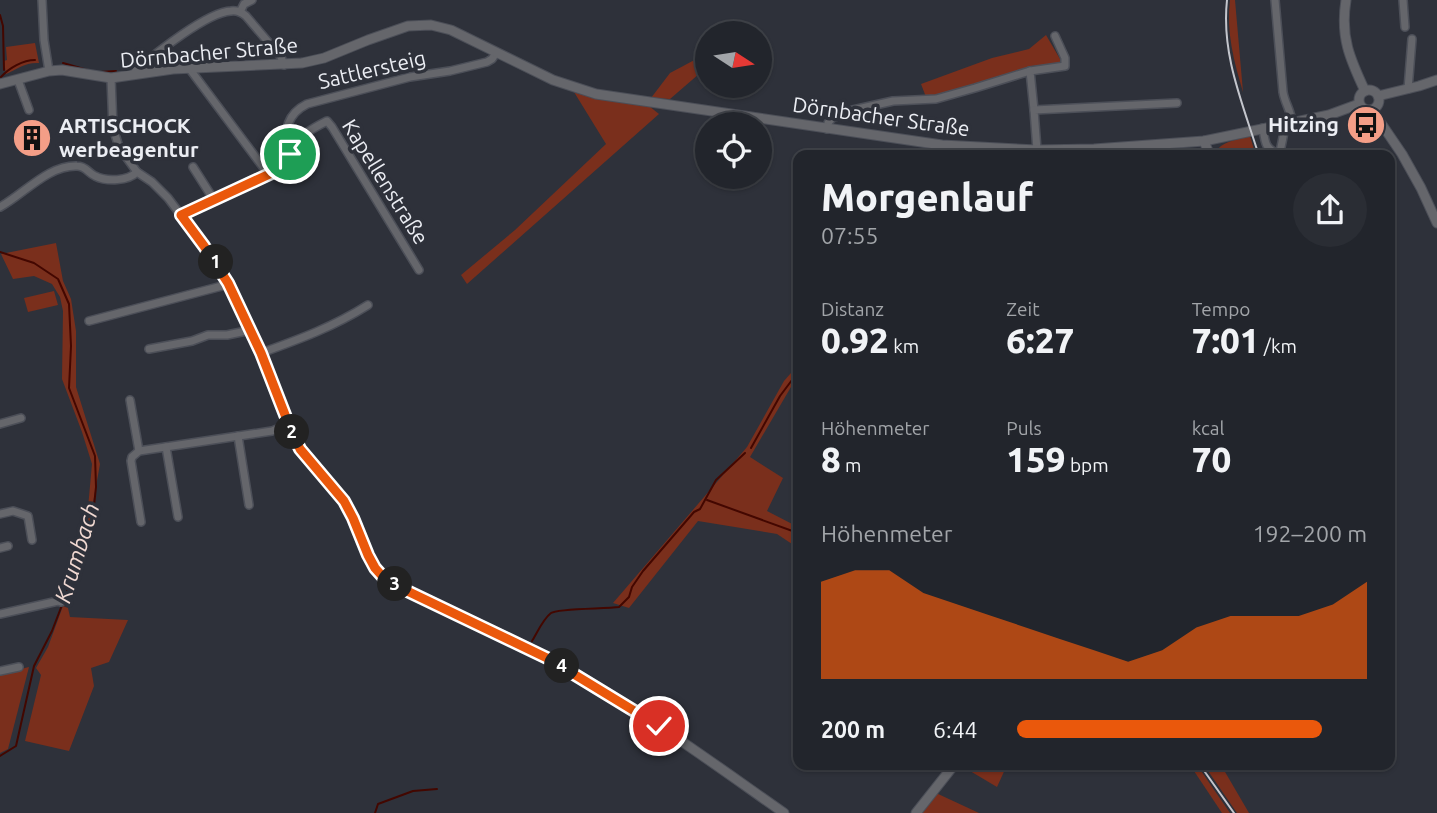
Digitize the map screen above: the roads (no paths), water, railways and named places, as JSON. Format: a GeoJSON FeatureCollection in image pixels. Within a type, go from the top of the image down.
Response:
{"type":"FeatureCollection","features":[{"type":"Feature","properties":{"kind":"street"},"geometry":{"type":"LineString","coordinates":[[42,0],[43,33],[49,71]]}},
{"type":"Feature","properties":{"kind":"street"},"geometry":{"type":"LineString","coordinates":[[240,12],[242,5],[251,0]]}},
{"type":"Feature","properties":{"kind":"street"},"geometry":{"type":"LineString","coordinates":[[1275,0],[1283,92],[1290,110],[1281,150]]}},
{"type":"Feature","properties":{"kind":"street"},"geometry":{"type":"LineString","coordinates":[[1346,0],[1343,22],[1346,48],[1365,91]]}},
{"type":"Feature","properties":{"kind":"street"},"geometry":{"type":"LineString","coordinates":[[1403,0],[1405,27]]}},
{"type":"Feature","properties":{"kind":"street"},"geometry":{"type":"LineString","coordinates":[[133,75],[161,49],[226,11],[240,12],[246,16],[281,57],[284,65]]}},
{"type":"Feature","properties":{"kind":"street","name":"Dörnbacher Straße"},"geometry":{"type":"LineString","coordinates":[[0,83],[49,71],[111,78],[189,68],[284,65],[313,61],[389,32],[422,24],[451,30],[562,84],[596,94],[942,145],[1037,150],[1204,141],[1338,113],[1359,104]]}},
{"type":"Feature","properties":{"kind":"street"},"geometry":{"type":"LineString","coordinates":[[827,128],[832,118],[853,110],[893,101],[936,99],[1030,71],[1065,66],[1065,58],[1055,36]]}},
{"type":"Feature","properties":{"kind":"street"},"geometry":{"type":"LineString","coordinates":[[1408,89],[1412,39]]}},
{"type":"Feature","properties":{"kind":"street","name":"Sattlersteig"},"geometry":{"type":"LineString","coordinates":[[291,149],[287,137],[288,124],[302,106],[410,77],[487,62],[496,53]]}},
{"type":"Feature","properties":{"kind":"street"},"geometry":{"type":"LineString","coordinates":[[189,68],[269,175]]}},
{"type":"Feature","properties":{"kind":"street"},"geometry":{"type":"LineString","coordinates":[[1030,71],[1037,150]]}},
{"type":"Feature","properties":{"kind":"street"},"geometry":{"type":"LineString","coordinates":[[111,78],[114,133],[119,147],[137,173],[156,185],[181,215],[228,283],[261,353],[300,449],[344,501],[370,560],[384,578],[563,667],[659,726],[784,813]]}},
{"type":"Feature","properties":{"kind":"street"},"geometry":{"type":"LineString","coordinates":[[1377,96],[1437,79]]}},
{"type":"Feature","properties":{"kind":"street"},"geometry":{"type":"LineString","coordinates":[[18,80],[29,110]]}},
{"type":"Feature","properties":{"kind":"street"},"geometry":{"type":"LineString","coordinates":[[1372,110],[1378,103],[1377,96],[1371,91],[1365,91],[1359,97],[1359,104],[1364,109],[1372,110],[1388,130],[1425,195],[1437,223]]}},
{"type":"Feature","properties":{"kind":"street"},"geometry":{"type":"LineString","coordinates":[[1034,110],[1177,103]]}},
{"type":"Feature","properties":{"kind":"street","name":"Kapellenstraße"},"geometry":{"type":"LineString","coordinates":[[181,215],[280,169],[299,139],[327,121],[419,270]]}},
{"type":"Feature","properties":{"kind":"street"},"geometry":{"type":"LineString","coordinates":[[1263,128],[1269,150]]}},
{"type":"Feature","properties":{"kind":"street"},"geometry":{"type":"LineString","coordinates":[[1204,141],[1208,150]]}},
{"type":"Feature","properties":{"kind":"street"},"geometry":{"type":"LineString","coordinates":[[0,207],[46,176],[71,166],[83,166],[96,177],[108,179],[130,178],[137,173]]}},
{"type":"Feature","properties":{"kind":"street"},"geometry":{"type":"LineString","coordinates":[[193,167],[214,200]]}},
{"type":"Feature","properties":{"kind":"street"},"geometry":{"type":"LineString","coordinates":[[89,321],[228,283]]}},
{"type":"Feature","properties":{"kind":"street"},"geometry":{"type":"LineString","coordinates":[[261,353],[319,332],[368,305]]}},
{"type":"Feature","properties":{"kind":"street"},"geometry":{"type":"LineString","coordinates":[[149,349],[192,341],[208,335],[227,335],[251,330]]}},
{"type":"Feature","properties":{"kind":"street"},"geometry":{"type":"LineString","coordinates":[[130,400],[139,451]]}},
{"type":"Feature","properties":{"kind":"street"},"geometry":{"type":"LineString","coordinates":[[0,424],[21,418]]}},
{"type":"Feature","properties":{"kind":"street"},"geometry":{"type":"LineString","coordinates":[[141,522],[131,461],[139,451],[272,431],[289,425]]}},
{"type":"Feature","properties":{"kind":"street"},"geometry":{"type":"LineString","coordinates":[[238,436],[249,505]]}},
{"type":"Feature","properties":{"kind":"street"},"geometry":{"type":"LineString","coordinates":[[166,447],[178,517]]}},
{"type":"Feature","properties":{"kind":"street"},"geometry":{"type":"LineString","coordinates":[[0,514],[13,511],[28,516],[32,540]]}},
{"type":"Feature","properties":{"kind":"street"},"geometry":{"type":"LineString","coordinates":[[0,614],[61,602]]}},
{"type":"Feature","properties":{"kind":"street"},"geometry":{"type":"LineString","coordinates":[[0,671],[19,667]]}},
{"type":"Feature","properties":{"kind":"street"},"geometry":{"type":"LineString","coordinates":[[916,813],[950,770]]}},
{"type":"Feature","properties":{"kind":"waterway"},"geometry":{"type":"LineString","coordinates":[[0,15],[3,26],[4,70]]}},
{"type":"Feature","properties":{"kind":"waterway","name":"Krumbach"},"geometry":{"type":"LineString","coordinates":[[1,77],[16,65],[35,60]]}},
{"type":"Feature","properties":{"kind":"waterway","name":"Krumbach"},"geometry":{"type":"LineString","coordinates":[[63,63],[91,71]]}},
{"type":"Feature","properties":{"kind":"waterway","name":"Krumbach"},"geometry":{"type":"LineString","coordinates":[[100,72],[116,71]]}},
{"type":"Feature","properties":{"kind":"waterway","name":"Krumbach"},"geometry":{"type":"LineString","coordinates":[[0,252],[34,263],[58,279],[69,304],[69,388],[95,456],[96,487],[93,515],[64,600]]}},
{"type":"Feature","properties":{"kind":"waterway"},"geometry":{"type":"LineString","coordinates":[[751,448],[780,396],[793,379]]}},
{"type":"Feature","properties":{"kind":"waterway"},"geometry":{"type":"LineString","coordinates":[[532,641],[543,622],[555,611],[619,607],[629,597],[643,571],[694,512],[700,509],[716,480],[745,453]]}},
{"type":"Feature","properties":{"kind":"waterway"},"geometry":{"type":"LineString","coordinates":[[707,500],[793,531]]}},
{"type":"Feature","properties":{"kind":"waterway","name":"Krumbach"},"geometry":{"type":"LineString","coordinates":[[0,756],[16,746],[34,666],[62,605]]}},
{"type":"Feature","properties":{"kind":"waterway"},"geometry":{"type":"LineString","coordinates":[[375,813],[378,804],[413,791],[437,789]]}},
{"type":"Feature","properties":{"kind":"railway"},"geometry":{"type":"LineString","coordinates":[[1227,0],[1230,60],[1257,150]]}},
{"type":"Feature","properties":{"kind":"railway"},"geometry":{"type":"LineString","coordinates":[[1204,770],[1234,813]]}},
{"type":"Feature","properties":{"kind":"place","name":"Hitzing"},"geometry":{"type":"Point","coordinates":[1366,125]}},
{"type":"Feature","properties":{"kind":"place","name":"ARTISCHOCK werbeagentur"},"geometry":{"type":"Point","coordinates":[32,138]}}]}
